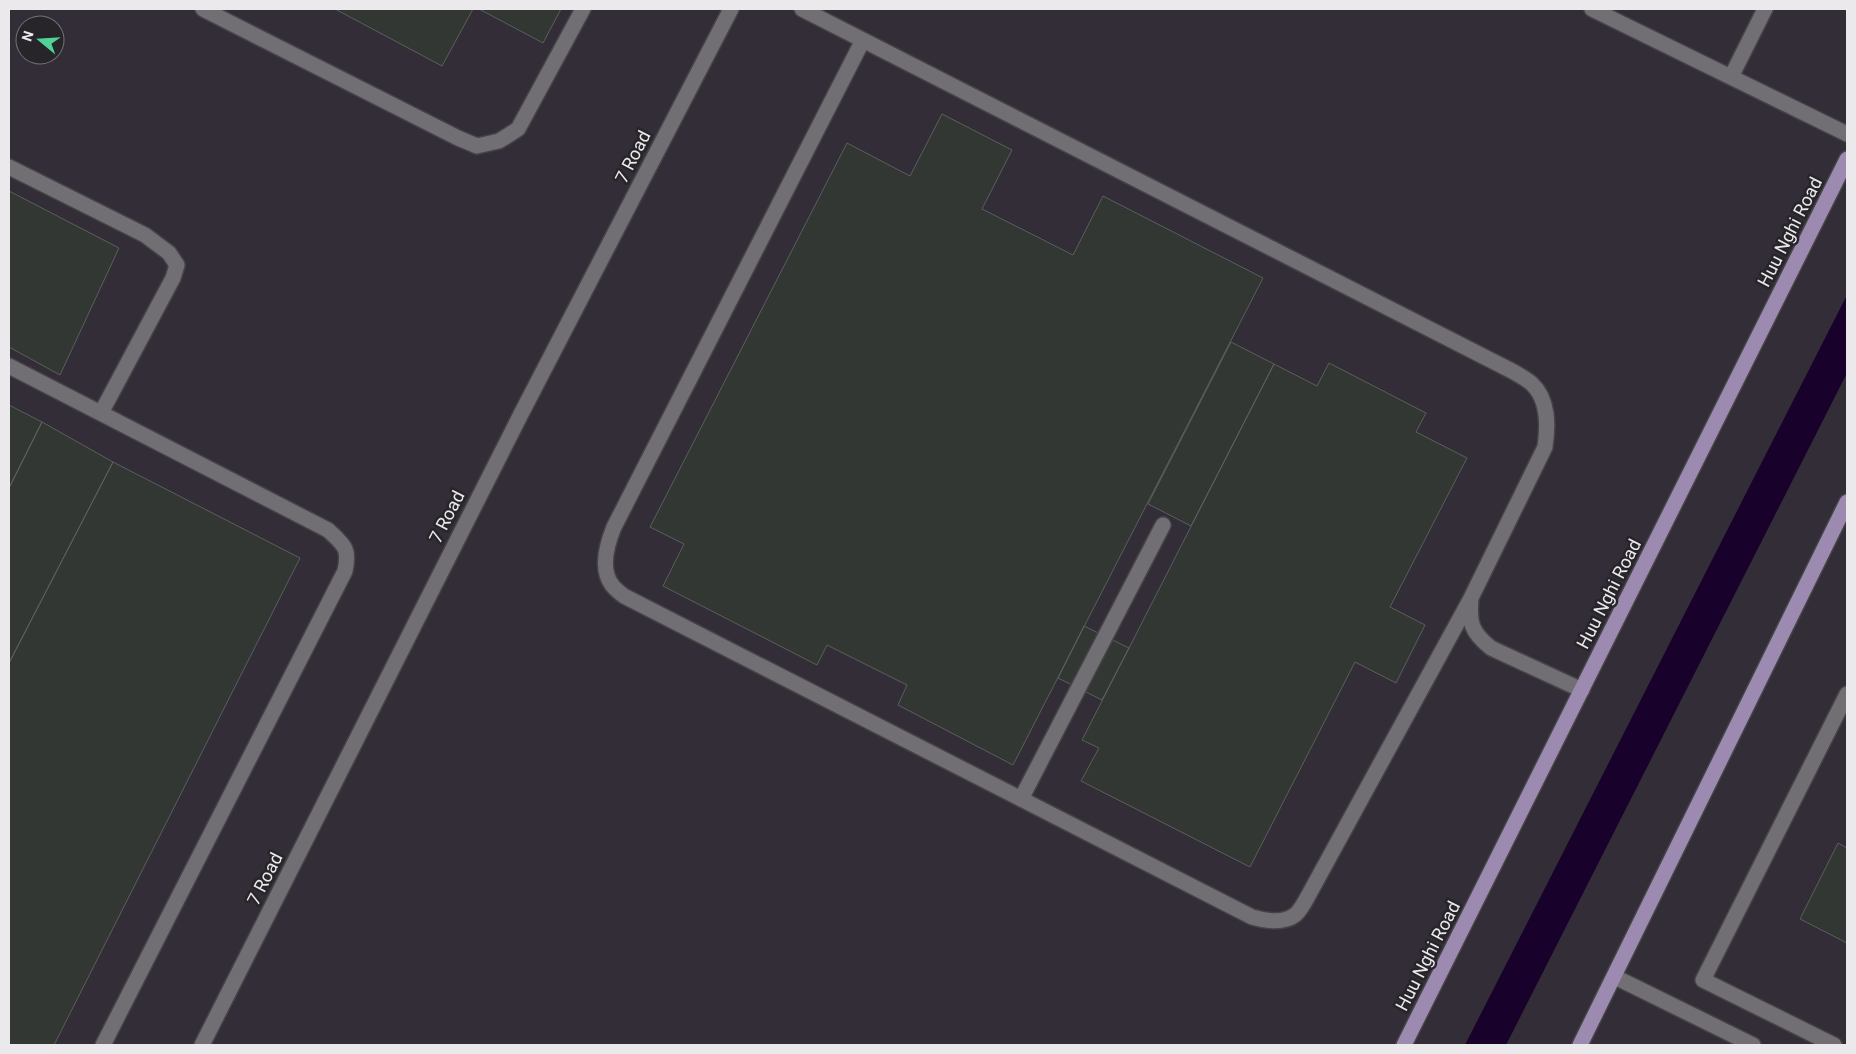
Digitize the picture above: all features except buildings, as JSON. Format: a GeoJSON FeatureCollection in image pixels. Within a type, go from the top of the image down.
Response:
{"type":"FeatureCollection","features":[{"type":"Feature","properties":{"kind":"main road","name":"Huu Nghi Road"},"geometry":{"type":"LineString","coordinates":[[1404,1045],[1847,159]]}},
{"type":"Feature","properties":{"kind":"main road"},"geometry":{"type":"LineString","coordinates":[[1580,1045],[1847,502]]}},
{"type":"Feature","properties":{"kind":"street"},"geometry":{"type":"LineString","coordinates":[[203,9],[477,146],[498,141],[518,129],[582,9]]}},
{"type":"Feature","properties":{"kind":"street","name":"7 Road"},"geometry":{"type":"LineString","coordinates":[[202,1045],[521,414],[731,9]]}},
{"type":"Feature","properties":{"kind":"street"},"geometry":{"type":"LineString","coordinates":[[802,9],[863,40],[1512,371],[1532,383],[1541,394],[1548,427],[1545,447],[1471,598],[1307,898],[1296,914],[1282,920],[1268,921],[1252,917],[624,596],[612,585],[606,574],[606,555],[614,527],[863,40]]}},
{"type":"Feature","properties":{"kind":"street"},"geometry":{"type":"LineString","coordinates":[[1592,9],[1847,134]]}},
{"type":"Feature","properties":{"kind":"street"},"geometry":{"type":"LineString","coordinates":[[1731,77],[1765,9]]}},
{"type":"Feature","properties":{"kind":"street"},"geometry":{"type":"LineString","coordinates":[[9,167],[145,235],[169,253],[176,265],[173,278],[101,413]]}},
{"type":"Feature","properties":{"kind":"street"},"geometry":{"type":"LineString","coordinates":[[9,366],[328,530],[342,544],[348,557],[345,571],[103,1045]]}},
{"type":"Feature","properties":{"kind":"street"},"geometry":{"type":"LineString","coordinates":[[1021,799],[1162,524]]}},
{"type":"Feature","properties":{"kind":"street"},"geometry":{"type":"LineString","coordinates":[[1471,598],[1471,623],[1478,638],[1491,648],[1582,690]]}},
{"type":"Feature","properties":{"kind":"street"},"geometry":{"type":"LineString","coordinates":[[1834,1045],[1703,980],[1847,694]]}},
{"type":"Feature","properties":{"kind":"street"},"geometry":{"type":"LineString","coordinates":[[1615,976],[1753,1045]]}},
{"type":"Feature","properties":{"kind":"shaded area"},"geometry":{"type":"Polygon","coordinates":[[[9,9],[1847,9],[1847,1045],[9,1045],[9,9]]]}},
{"type":"Feature","properties":{"kind":"shaded area"},"geometry":{"type":"Polygon","coordinates":[[[1847,295],[1847,373],[1506,1045],[1465,1045],[1847,295]]]}}]}
